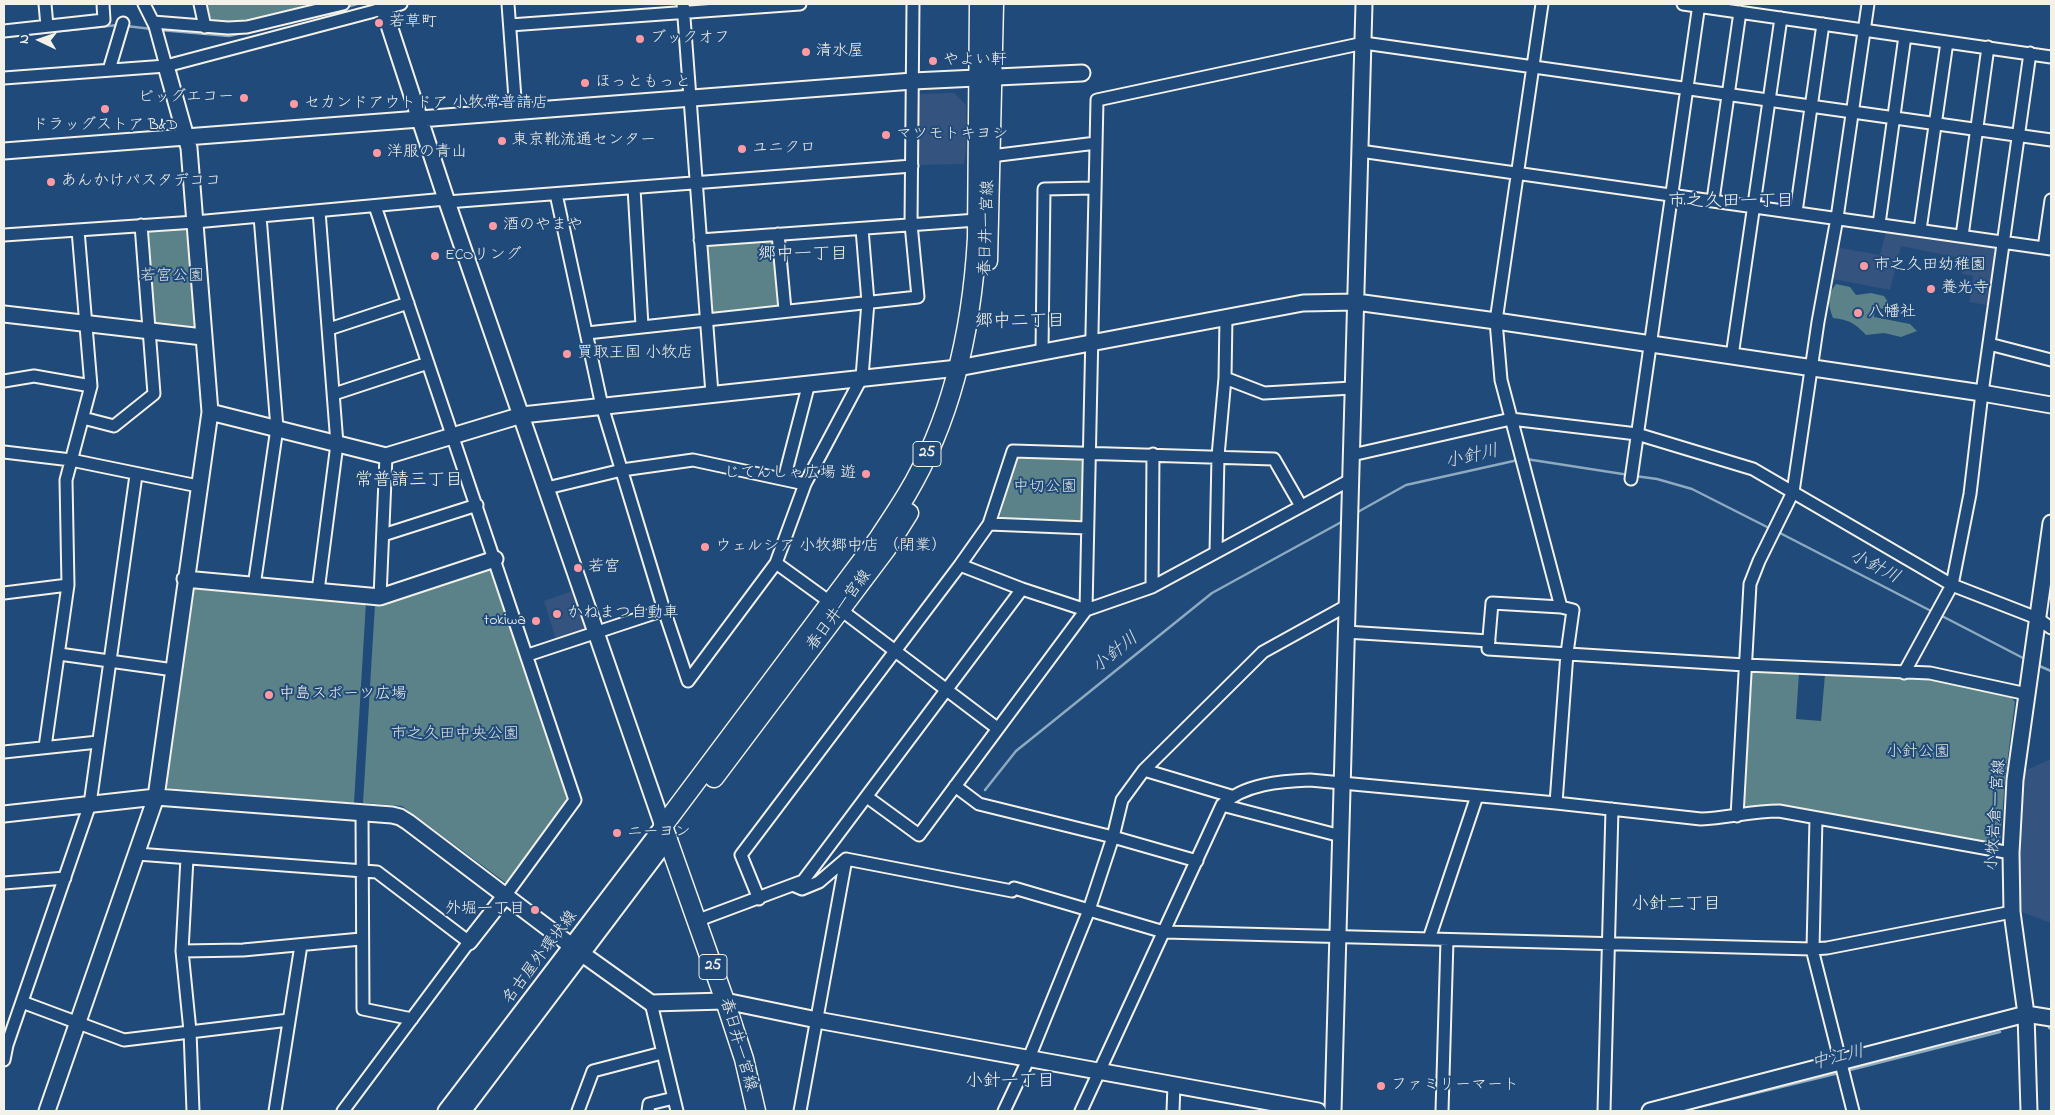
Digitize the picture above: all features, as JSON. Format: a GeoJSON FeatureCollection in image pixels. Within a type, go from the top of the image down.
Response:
{"type":"FeatureCollection","features":[{"type":"Feature","properties":{"kind":"main road","name":"春日井一宮線"},"geometry":{"type":"LineString","coordinates":[[964,366],[987,277],[991,156],[979,4]]}},
{"type":"Feature","properties":{"kind":"main road","name":"春日井一宮線"},"geometry":{"type":"LineString","coordinates":[[756,1111],[744,1059],[666,832],[835,606],[887,548],[919,498],[948,438],[964,397],[964,366],[975,276],[986,77],[994,4]]}},
{"type":"Feature","properties":{"kind":"street"},"geometry":{"type":"LineString","coordinates":[[45,4],[47,26]]}},
{"type":"Feature","properties":{"kind":"street"},"geometry":{"type":"LineString","coordinates":[[4,31],[104,20],[103,4]]}},
{"type":"Feature","properties":{"kind":"street"},"geometry":{"type":"LineString","coordinates":[[47,1111],[156,797],[198,486],[210,412],[189,148],[155,27],[144,4]]}},
{"type":"Feature","properties":{"kind":"street"},"geometry":{"type":"LineString","coordinates":[[200,4],[205,27]]}},
{"type":"Feature","properties":{"kind":"street"},"geometry":{"type":"LineString","coordinates":[[155,27],[247,27],[308,8],[343,4]]}},
{"type":"Feature","properties":{"kind":"street"},"geometry":{"type":"LineString","coordinates":[[4,78],[166,66],[382,6],[401,4]]}},
{"type":"Feature","properties":{"kind":"street"},"geometry":{"type":"LineString","coordinates":[[508,4],[516,112]]}},
{"type":"Feature","properties":{"kind":"street"},"geometry":{"type":"LineString","coordinates":[[510,25],[684,8],[800,4]]}},
{"type":"Feature","properties":{"kind":"street"},"geometry":{"type":"LineString","coordinates":[[587,333],[918,297],[911,224],[913,4]]}},
{"type":"Feature","properties":{"kind":"street"},"geometry":{"type":"LineString","coordinates":[[1333,1111],[1364,4]]}},
{"type":"Feature","properties":{"kind":"street"},"geometry":{"type":"LineString","coordinates":[[1542,4],[1496,320],[1499,366],[1561,607]]}},
{"type":"Feature","properties":{"kind":"street"},"geometry":{"type":"LineString","coordinates":[[1683,4],[2051,56]]}},
{"type":"Feature","properties":{"kind":"street"},"geometry":{"type":"LineString","coordinates":[[1737,816],[1750,584],[1793,492],[1818,322],[1837,218],[1868,4]]}},
{"type":"Feature","properties":{"kind":"street"},"geometry":{"type":"LineString","coordinates":[[1631,479],[1699,5]]}},
{"type":"Feature","properties":{"kind":"street"},"geometry":{"type":"LineString","coordinates":[[382,6],[595,632],[666,832]]}},
{"type":"Feature","properties":{"kind":"street"},"geometry":{"type":"LineString","coordinates":[[684,8],[712,394]]}},
{"type":"Feature","properties":{"kind":"street"},"geometry":{"type":"LineString","coordinates":[[1713,200],[1740,12]]}},
{"type":"Feature","properties":{"kind":"street"},"geometry":{"type":"LineString","coordinates":[[1732,356],[1781,18]]}},
{"type":"Feature","properties":{"kind":"street"},"geometry":{"type":"LineString","coordinates":[[1796,212],[1823,24]]}},
{"type":"Feature","properties":{"kind":"street"},"geometry":{"type":"LineString","coordinates":[[109,70],[121,25]]}},
{"type":"Feature","properties":{"kind":"street"},"geometry":{"type":"LineString","coordinates":[[1879,224],[1905,36]]}},
{"type":"Feature","properties":{"kind":"street"},"geometry":{"type":"LineString","coordinates":[[1086,610],[1096,100],[1364,42],[2051,140]]}},
{"type":"Feature","properties":{"kind":"street"},"geometry":{"type":"LineString","coordinates":[[1920,230],[1947,42]]}},
{"type":"Feature","properties":{"kind":"street"},"geometry":{"type":"LineString","coordinates":[[1962,236],[1988,47]]}},
{"type":"Feature","properties":{"kind":"street"},"geometry":{"type":"LineString","coordinates":[[1904,672],[1952,585],[1970,494],[1982,393],[2030,53]]}},
{"type":"Feature","properties":{"kind":"street"},"geometry":{"type":"LineString","coordinates":[[4,151],[913,81],[1082,73]]}},
{"type":"Feature","properties":{"kind":"street"},"geometry":{"type":"LineString","coordinates":[[991,156],[1096,143]]}},
{"type":"Feature","properties":{"kind":"street"},"geometry":{"type":"LineString","coordinates":[[1360,152],[1671,194],[2048,249],[2051,200]]}},
{"type":"Feature","properties":{"kind":"street"},"geometry":{"type":"LineString","coordinates":[[4,235],[195,222],[375,206],[912,166]]}},
{"type":"Feature","properties":{"kind":"street"},"geometry":{"type":"LineString","coordinates":[[634,188],[642,326]]}},
{"type":"Feature","properties":{"kind":"street"},"geometry":{"type":"LineString","coordinates":[[1042,351],[1044,189],[1095,188]]}},
{"type":"Feature","properties":{"kind":"street"},"geometry":{"type":"LineString","coordinates":[[556,194],[602,406],[664,610],[688,681],[776,563],[805,484],[862,378],[868,302],[862,229]]}},
{"type":"Feature","properties":{"kind":"street"},"geometry":{"type":"LineString","coordinates":[[343,1111],[575,800],[528,655],[375,206]]}},
{"type":"Feature","properties":{"kind":"street"},"geometry":{"type":"LineString","coordinates":[[318,591],[337,444],[319,211]]}},
{"type":"Feature","properties":{"kind":"street"},"geometry":{"type":"LineString","coordinates":[[254,586],[277,428],[260,216]]}},
{"type":"Feature","properties":{"kind":"street"},"geometry":{"type":"LineString","coordinates":[[700,240],[977,220]]}},
{"type":"Feature","properties":{"kind":"street"},"geometry":{"type":"LineString","coordinates":[[83,418],[114,426],[154,394],[141,225]]}},
{"type":"Feature","properties":{"kind":"street"},"geometry":{"type":"LineString","coordinates":[[46,747],[68,586],[66,480],[91,386],[78,230]]}},
{"type":"Feature","properties":{"kind":"street"},"geometry":{"type":"LineString","coordinates":[[778,234],[785,310]]}},
{"type":"Feature","properties":{"kind":"street"},"geometry":{"type":"LineString","coordinates":[[210,412],[386,456],[522,415],[964,366],[1303,303],[1356,302],[1496,320],[2051,405]]}},
{"type":"Feature","properties":{"kind":"street"},"geometry":{"type":"LineString","coordinates":[[329,329],[408,303]]}},
{"type":"Feature","properties":{"kind":"street"},"geometry":{"type":"LineString","coordinates":[[4,314],[203,337]]}},
{"type":"Feature","properties":{"kind":"street"},"geometry":{"type":"LineString","coordinates":[[1216,552],[1218,456],[1225,378],[1226,317]]}},
{"type":"Feature","properties":{"kind":"street"},"geometry":{"type":"LineString","coordinates":[[1989,344],[2051,360]]}},
{"type":"Feature","properties":{"kind":"street"},"geometry":{"type":"LineString","coordinates":[[334,394],[428,363]]}},
{"type":"Feature","properties":{"kind":"street"},"geometry":{"type":"LineString","coordinates":[[4,381],[34,376],[91,386]]}},
{"type":"Feature","properties":{"kind":"street"},"geometry":{"type":"LineString","coordinates":[[1225,378],[1264,393],[1352,388]]}},
{"type":"Feature","properties":{"kind":"street"},"geometry":{"type":"LineString","coordinates":[[784,479],[809,383]]}},
{"type":"Feature","properties":{"kind":"street"},"geometry":{"type":"LineString","coordinates":[[1352,455],[1511,418],[1637,434],[1753,469],[1952,585],[2038,618],[2051,628]]}},
{"type":"Feature","properties":{"kind":"street"},"geometry":{"type":"LineString","coordinates":[[758,899],[741,855],[896,651],[989,524],[1013,451],[1274,459],[1301,506]]}},
{"type":"Feature","properties":{"kind":"street"},"geometry":{"type":"LineString","coordinates":[[4,452],[72,460],[136,475],[198,486]]}},
{"type":"Feature","properties":{"kind":"street"},"geometry":{"type":"LineString","coordinates":[[1152,588],[1153,454]]}},
{"type":"Feature","properties":{"kind":"street"},"geometry":{"type":"LineString","coordinates":[[380,597],[386,456]]}},
{"type":"Feature","properties":{"kind":"street"},"geometry":{"type":"LineString","coordinates":[[547,488],[622,470],[693,460],[805,484]]}},
{"type":"Feature","properties":{"kind":"street"},"geometry":{"type":"LineString","coordinates":[[4,1060],[5,1044],[22,1002],[90,804],[136,475]]}},
{"type":"Feature","properties":{"kind":"street"},"geometry":{"type":"LineString","coordinates":[[867,797],[918,835],[1086,610],[1152,588],[1350,480]]}},
{"type":"Feature","properties":{"kind":"street"},"geometry":{"type":"LineString","coordinates":[[383,535],[476,505]]}},
{"type":"Feature","properties":{"kind":"street","name":"小牧岩倉一宮線"},"geometry":{"type":"LineString","coordinates":[[2029,1111],[2026,1014],[2012,912],[2010,853],[2015,780],[2050,543],[2051,523]]}},
{"type":"Feature","properties":{"kind":"street"},"geometry":{"type":"LineString","coordinates":[[989,524],[1087,528]]}},
{"type":"Feature","properties":{"kind":"street"},"geometry":{"type":"LineString","coordinates":[[185,579],[380,597],[495,560]]}},
{"type":"Feature","properties":{"kind":"street"},"geometry":{"type":"LineString","coordinates":[[776,563],[997,728]]}},
{"type":"Feature","properties":{"kind":"street"},"geometry":{"type":"LineString","coordinates":[[960,565],[1022,589],[1086,610]]}},
{"type":"Feature","properties":{"kind":"street"},"geometry":{"type":"LineString","coordinates":[[4,593],[68,586]]}},
{"type":"Feature","properties":{"kind":"street"},"geometry":{"type":"LineString","coordinates":[[696,921],[803,881],[1022,589]]}},
{"type":"Feature","properties":{"kind":"street"},"geometry":{"type":"LineString","coordinates":[[1556,803],[1567,653],[1573,610],[1561,607],[1492,603],[1488,649],[1567,653],[1745,665],[1930,674],[2027,694]]}},
{"type":"Feature","properties":{"kind":"street"},"geometry":{"type":"LineString","coordinates":[[1004,1111],[1029,1058],[1089,910],[1113,837],[1122,800],[1144,770],[1263,652],[1348,605]]}},
{"type":"Feature","properties":{"kind":"street"},"geometry":{"type":"LineString","coordinates":[[528,655],[664,610]]}},
{"type":"Feature","properties":{"kind":"street"},"geometry":{"type":"LineString","coordinates":[[1346,632],[1489,641]]}},
{"type":"Feature","properties":{"kind":"street"},"geometry":{"type":"LineString","coordinates":[[59,654],[174,670]]}},
{"type":"Feature","properties":{"kind":"street"},"geometry":{"type":"LineString","coordinates":[[4,752],[98,742]]}},
{"type":"Feature","properties":{"kind":"street"},"geometry":{"type":"LineString","coordinates":[[1144,770],[1231,796]]}},
{"type":"Feature","properties":{"kind":"street"},"geometry":{"type":"LineString","coordinates":[[1081,1111],[1222,805],[1231,796],[1269,784],[1289,780],[1310,780],[1556,803],[1700,819],[1737,816],[1758,811],[1779,811],[2010,853]]}},
{"type":"Feature","properties":{"kind":"street"},"geometry":{"type":"LineString","coordinates":[[955,786],[979,804],[1113,837],[1196,861]]}},
{"type":"Feature","properties":{"kind":"street"},"geometry":{"type":"LineString","coordinates":[[1429,940],[1477,796]]}},
{"type":"Feature","properties":{"kind":"street"},"geometry":{"type":"LineString","coordinates":[[4,814],[156,797],[362,812],[400,817],[651,1003],[725,1001],[816,1020],[1318,1111]]}},
{"type":"Feature","properties":{"kind":"street"},"geometry":{"type":"LineString","coordinates":[[1222,805],[1341,836]]}},
{"type":"Feature","properties":{"kind":"street"},"geometry":{"type":"LineString","coordinates":[[1604,1111],[1612,809]]}},
{"type":"Feature","properties":{"kind":"street"},"geometry":{"type":"LineString","coordinates":[[362,812],[363,1009],[412,1019]]}},
{"type":"Feature","properties":{"kind":"street"},"geometry":{"type":"LineString","coordinates":[[1816,818],[1813,949],[1853,1111]]}},
{"type":"Feature","properties":{"kind":"street","name":"名古屋外環状線"},"geometry":{"type":"LineString","coordinates":[[463,1111],[577,950],[666,832]]}},
{"type":"Feature","properties":{"kind":"street"},"geometry":{"type":"LineString","coordinates":[[137,854],[377,872],[469,942]]}},
{"type":"Feature","properties":{"kind":"street"},"geometry":{"type":"LineString","coordinates":[[187,858],[182,951],[190,1031],[193,1111]]}},
{"type":"Feature","properties":{"kind":"street"},"geometry":{"type":"LineString","coordinates":[[794,885],[802,889],[819,882],[846,859]]}},
{"type":"Feature","properties":{"kind":"street"},"geometry":{"type":"LineString","coordinates":[[846,859],[1012,891],[1014,888],[1164,932],[1813,949],[2012,912]]}},
{"type":"Feature","properties":{"kind":"street"},"geometry":{"type":"LineString","coordinates":[[800,1111],[846,859]]}},
{"type":"Feature","properties":{"kind":"street"},"geometry":{"type":"LineString","coordinates":[[4,883],[64,878]]}},
{"type":"Feature","properties":{"kind":"street"},"geometry":{"type":"LineString","coordinates":[[182,951],[243,950],[362,939]]}},
{"type":"Feature","properties":{"kind":"street"},"geometry":{"type":"LineString","coordinates":[[1442,1111],[1447,940]]}},
{"type":"Feature","properties":{"kind":"street"},"geometry":{"type":"LineString","coordinates":[[275,1111],[301,945]]}},
{"type":"Feature","properties":{"kind":"street","name":"名古屋外環状線"},"geometry":{"type":"LineString","coordinates":[[446,1111],[577,950]]}},
{"type":"Feature","properties":{"kind":"street"},"geometry":{"type":"LineString","coordinates":[[22,1002],[124,1040],[289,1020]]}},
{"type":"Feature","properties":{"kind":"street"},"geometry":{"type":"LineString","coordinates":[[651,1003],[677,1111]]}},
{"type":"Feature","properties":{"kind":"street"},"geometry":{"type":"LineString","coordinates":[[1650,1111],[1842,1069],[2026,1014],[2051,1018]]}},
{"type":"Feature","properties":{"kind":"street"},"geometry":{"type":"LineString","coordinates":[[578,1111],[593,1070],[662,1053]]}},
{"type":"Feature","properties":{"kind":"street"},"geometry":{"type":"LineString","coordinates":[[1173,1111],[1174,1084]]}},
{"type":"Feature","properties":{"kind":"street"},"geometry":{"type":"LineString","coordinates":[[648,1111],[649,1104],[674,1098]]}},
{"type":"Feature","properties":{"kind":"shaded area"},"geometry":{"type":"Polygon","coordinates":[[[954,93],[966,105],[966,151],[964,164],[917,165],[917,94],[954,93]]]}},
{"type":"Feature","properties":{"kind":"shaded area","name":"市之久田幼稚園"},"geometry":{"type":"Polygon","coordinates":[[[1887,228],[1999,244],[1991,306],[1969,302],[1973,276],[1962,274],[1964,259],[1901,246],[1890,290],[1828,278],[1835,247],[1880,255],[1887,228]]]}},
{"type":"Feature","properties":{"kind":"shaded area"},"geometry":{"type":"Polygon","coordinates":[[[572,591],[585,629],[580,635],[557,643],[544,601],[572,591]]]}},
{"type":"Feature","properties":{"kind":"shaded area"},"geometry":{"type":"Polygon","coordinates":[[[2051,759],[2051,923],[2016,910],[2015,890],[2022,772],[2051,759]]]}},
{"type":"Feature","properties":{"kind":"green space"},"geometry":{"type":"Polygon","coordinates":[[[205,4],[306,4],[302,8],[242,24],[210,22],[205,4]]]}},
{"type":"Feature","properties":{"kind":"green space","name":"若宮公園"},"geometry":{"type":"Polygon","coordinates":[[[192,226],[198,330],[152,325],[147,230],[192,226]]]}},
{"type":"Feature","properties":{"kind":"green space"},"geometry":{"type":"Polygon","coordinates":[[[773,239],[781,304],[778,307],[716,314],[713,312],[708,246],[710,243],[773,239]]]}},
{"type":"Feature","properties":{"kind":"green space"},"geometry":{"type":"Polygon","coordinates":[[[1836,284],[1850,287],[1856,295],[1871,293],[1884,296],[1892,308],[1875,309],[1874,317],[1910,324],[1917,331],[1901,337],[1884,333],[1866,335],[1851,323],[1833,318],[1829,300],[1836,284]]]}},
{"type":"Feature","properties":{"kind":"green space","name":"中切公園"},"geometry":{"type":"Polygon","coordinates":[[[1017,456],[1083,458],[1082,522],[999,519],[1017,456]]]}},
{"type":"Feature","properties":{"kind":"green space","name":"市之久田中央公園"},"geometry":{"type":"Polygon","coordinates":[[[487,567],[492,570],[568,795],[568,801],[506,883],[402,806],[363,803],[375,604],[487,567]]]}},
{"type":"Feature","properties":{"kind":"green space","name":"中島スポーツ広場"},"geometry":{"type":"Polygon","coordinates":[[[194,585],[366,602],[354,803],[165,788],[191,589],[194,585]]]}},
{"type":"Feature","properties":{"kind":"green space","name":"小針公園"},"geometry":{"type":"Polygon","coordinates":[[[1752,669],[1799,673],[1796,719],[1821,721],[1825,674],[1928,679],[2012,698],[2015,702],[2005,779],[2000,844],[1779,804],[1745,807],[1741,801],[1752,669]]]}},
{"type":"Feature","properties":{"kind":"waterway"},"geometry":{"type":"LineString","coordinates":[[346,7],[357,4]]}},
{"type":"Feature","properties":{"kind":"waterway"},"geometry":{"type":"LineString","coordinates":[[4,37],[118,25]]}},
{"type":"Feature","properties":{"kind":"waterway"},"geometry":{"type":"LineString","coordinates":[[160,30],[229,36],[278,25]]}},
{"type":"Feature","properties":{"kind":"waterway"},"geometry":{"type":"LineString","coordinates":[[126,26],[152,29]]}},
{"type":"Feature","properties":{"kind":"waterway","name":"小針川"},"geometry":{"type":"LineString","coordinates":[[1526,459],[1629,475]]}},
{"type":"Feature","properties":{"kind":"waterway","name":"小針川"},"geometry":{"type":"LineString","coordinates":[[1356,513],[1406,485],[1518,460]]}},
{"type":"Feature","properties":{"kind":"waterway","name":"小針川"},"geometry":{"type":"LineString","coordinates":[[1635,476],[1657,479],[1692,489],[1771,529]]}},
{"type":"Feature","properties":{"kind":"waterway","name":"小針川"},"geometry":{"type":"LineString","coordinates":[[985,790],[1016,751],[1212,593],[1345,520]]}},
{"type":"Feature","properties":{"kind":"waterway","name":"小針川"},"geometry":{"type":"LineString","coordinates":[[1778,532],[1933,612]]}},
{"type":"Feature","properties":{"kind":"waterway","name":"小針川"},"geometry":{"type":"LineString","coordinates":[[1940,615],[2023,658]]}},
{"type":"Feature","properties":{"kind":"waterway","name":"小針川"},"geometry":{"type":"LineString","coordinates":[[2037,665],[2051,671]]}},
{"type":"Feature","properties":{"kind":"waterway","name":"中江川"},"geometry":{"type":"LineString","coordinates":[[1846,1071],[2000,1032]]}},
{"type":"Feature","properties":{"kind":"waterway","name":"中江川"},"geometry":{"type":"LineString","coordinates":[[1682,1111],[1839,1073]]}},
{"type":"Feature","properties":{"kind":"place","name":"若草町"},"geometry":{"type":"Point","coordinates":[379,23]}},
{"type":"Feature","properties":{"kind":"place","name":"ブックオフ"},"geometry":{"type":"Point","coordinates":[640,39]}},
{"type":"Feature","properties":{"kind":"place","name":"清水屋"},"geometry":{"type":"Point","coordinates":[806,52]}},
{"type":"Feature","properties":{"kind":"place","name":"やよい軒"},"geometry":{"type":"Point","coordinates":[933,61]}},
{"type":"Feature","properties":{"kind":"place","name":"ほっともっと"},"geometry":{"type":"Point","coordinates":[585,83]}},
{"type":"Feature","properties":{"kind":"place","name":"ビッグエコー"},"geometry":{"type":"Point","coordinates":[244,98]}},
{"type":"Feature","properties":{"kind":"place","name":"セカンドアウトドア 小牧常普請店"},"geometry":{"type":"Point","coordinates":[294,104]}},
{"type":"Feature","properties":{"kind":"place","name":"ドラッグストア B&D"},"geometry":{"type":"Point","coordinates":[105,109]}},
{"type":"Feature","properties":{"kind":"place","name":"マツモトキヨシ"},"geometry":{"type":"Point","coordinates":[886,135]}},
{"type":"Feature","properties":{"kind":"place","name":"東京靴流通センター"},"geometry":{"type":"Point","coordinates":[502,141]}},
{"type":"Feature","properties":{"kind":"place","name":"ユニクロ"},"geometry":{"type":"Point","coordinates":[742,149]}},
{"type":"Feature","properties":{"kind":"place","name":"洋服の青山"},"geometry":{"type":"Point","coordinates":[377,153]}},
{"type":"Feature","properties":{"kind":"place","name":"あんかけパスタデココ"},"geometry":{"type":"Point","coordinates":[51,182]}},
{"type":"Feature","properties":{"kind":"place","name":"酒のやまや"},"geometry":{"type":"Point","coordinates":[493,226]}},
{"type":"Feature","properties":{"kind":"place","name":"ECOリング"},"geometry":{"type":"Point","coordinates":[435,256]}},
{"type":"Feature","properties":{"kind":"place","name":"市之久田幼稚園"},"geometry":{"type":"Point","coordinates":[1864,266]}},
{"type":"Feature","properties":{"kind":"place","name":"養光寺"},"geometry":{"type":"Point","coordinates":[1931,289]}},
{"type":"Feature","properties":{"kind":"place","name":"八幡社"},"geometry":{"type":"Point","coordinates":[1858,313]}},
{"type":"Feature","properties":{"kind":"place","name":"買取王国 小牧店"},"geometry":{"type":"Point","coordinates":[567,354]}},
{"type":"Feature","properties":{"kind":"place","name":"じてんしゃ広場 遊"},"geometry":{"type":"Point","coordinates":[866,474]}},
{"type":"Feature","properties":{"kind":"place","name":"ウェルシア 小牧郷中店 （閉業）"},"geometry":{"type":"Point","coordinates":[705,547]}},
{"type":"Feature","properties":{"kind":"place","name":"若宮"},"geometry":{"type":"Point","coordinates":[578,568]}},
{"type":"Feature","properties":{"kind":"place","name":"かねまつ自動車"},"geometry":{"type":"Point","coordinates":[557,614]}},
{"type":"Feature","properties":{"kind":"place","name":"tokiwa"},"geometry":{"type":"Point","coordinates":[536,621]}},
{"type":"Feature","properties":{"kind":"place","name":"中島スポーツ広場"},"geometry":{"type":"Point","coordinates":[269,695]}},
{"type":"Feature","properties":{"kind":"place","name":"ニーヨン"},"geometry":{"type":"Point","coordinates":[617,833]}},
{"type":"Feature","properties":{"kind":"place","name":"外堀一丁目"},"geometry":{"type":"Point","coordinates":[535,910]}},
{"type":"Feature","properties":{"kind":"place","name":"ファミリーマート"},"geometry":{"type":"Point","coordinates":[1381,1086]}},
{"type":"Feature","properties":{"kind":"district","name":"市之久田一丁目"},"geometry":{"type":"Point","coordinates":[1731,203]}},
{"type":"Feature","properties":{"kind":"district","name":"郷中一丁目"},"geometry":{"type":"Point","coordinates":[803,256]}},
{"type":"Feature","properties":{"kind":"district","name":"郷中二丁目"},"geometry":{"type":"Point","coordinates":[1020,323]}},
{"type":"Feature","properties":{"kind":"district","name":"常普請三丁目"},"geometry":{"type":"Point","coordinates":[409,482]}},
{"type":"Feature","properties":{"kind":"district","name":"小針二丁目"},"geometry":{"type":"Point","coordinates":[1676,906]}},
{"type":"Feature","properties":{"kind":"district","name":"小針一丁目"},"geometry":{"type":"Point","coordinates":[1010,1083]}}]}
